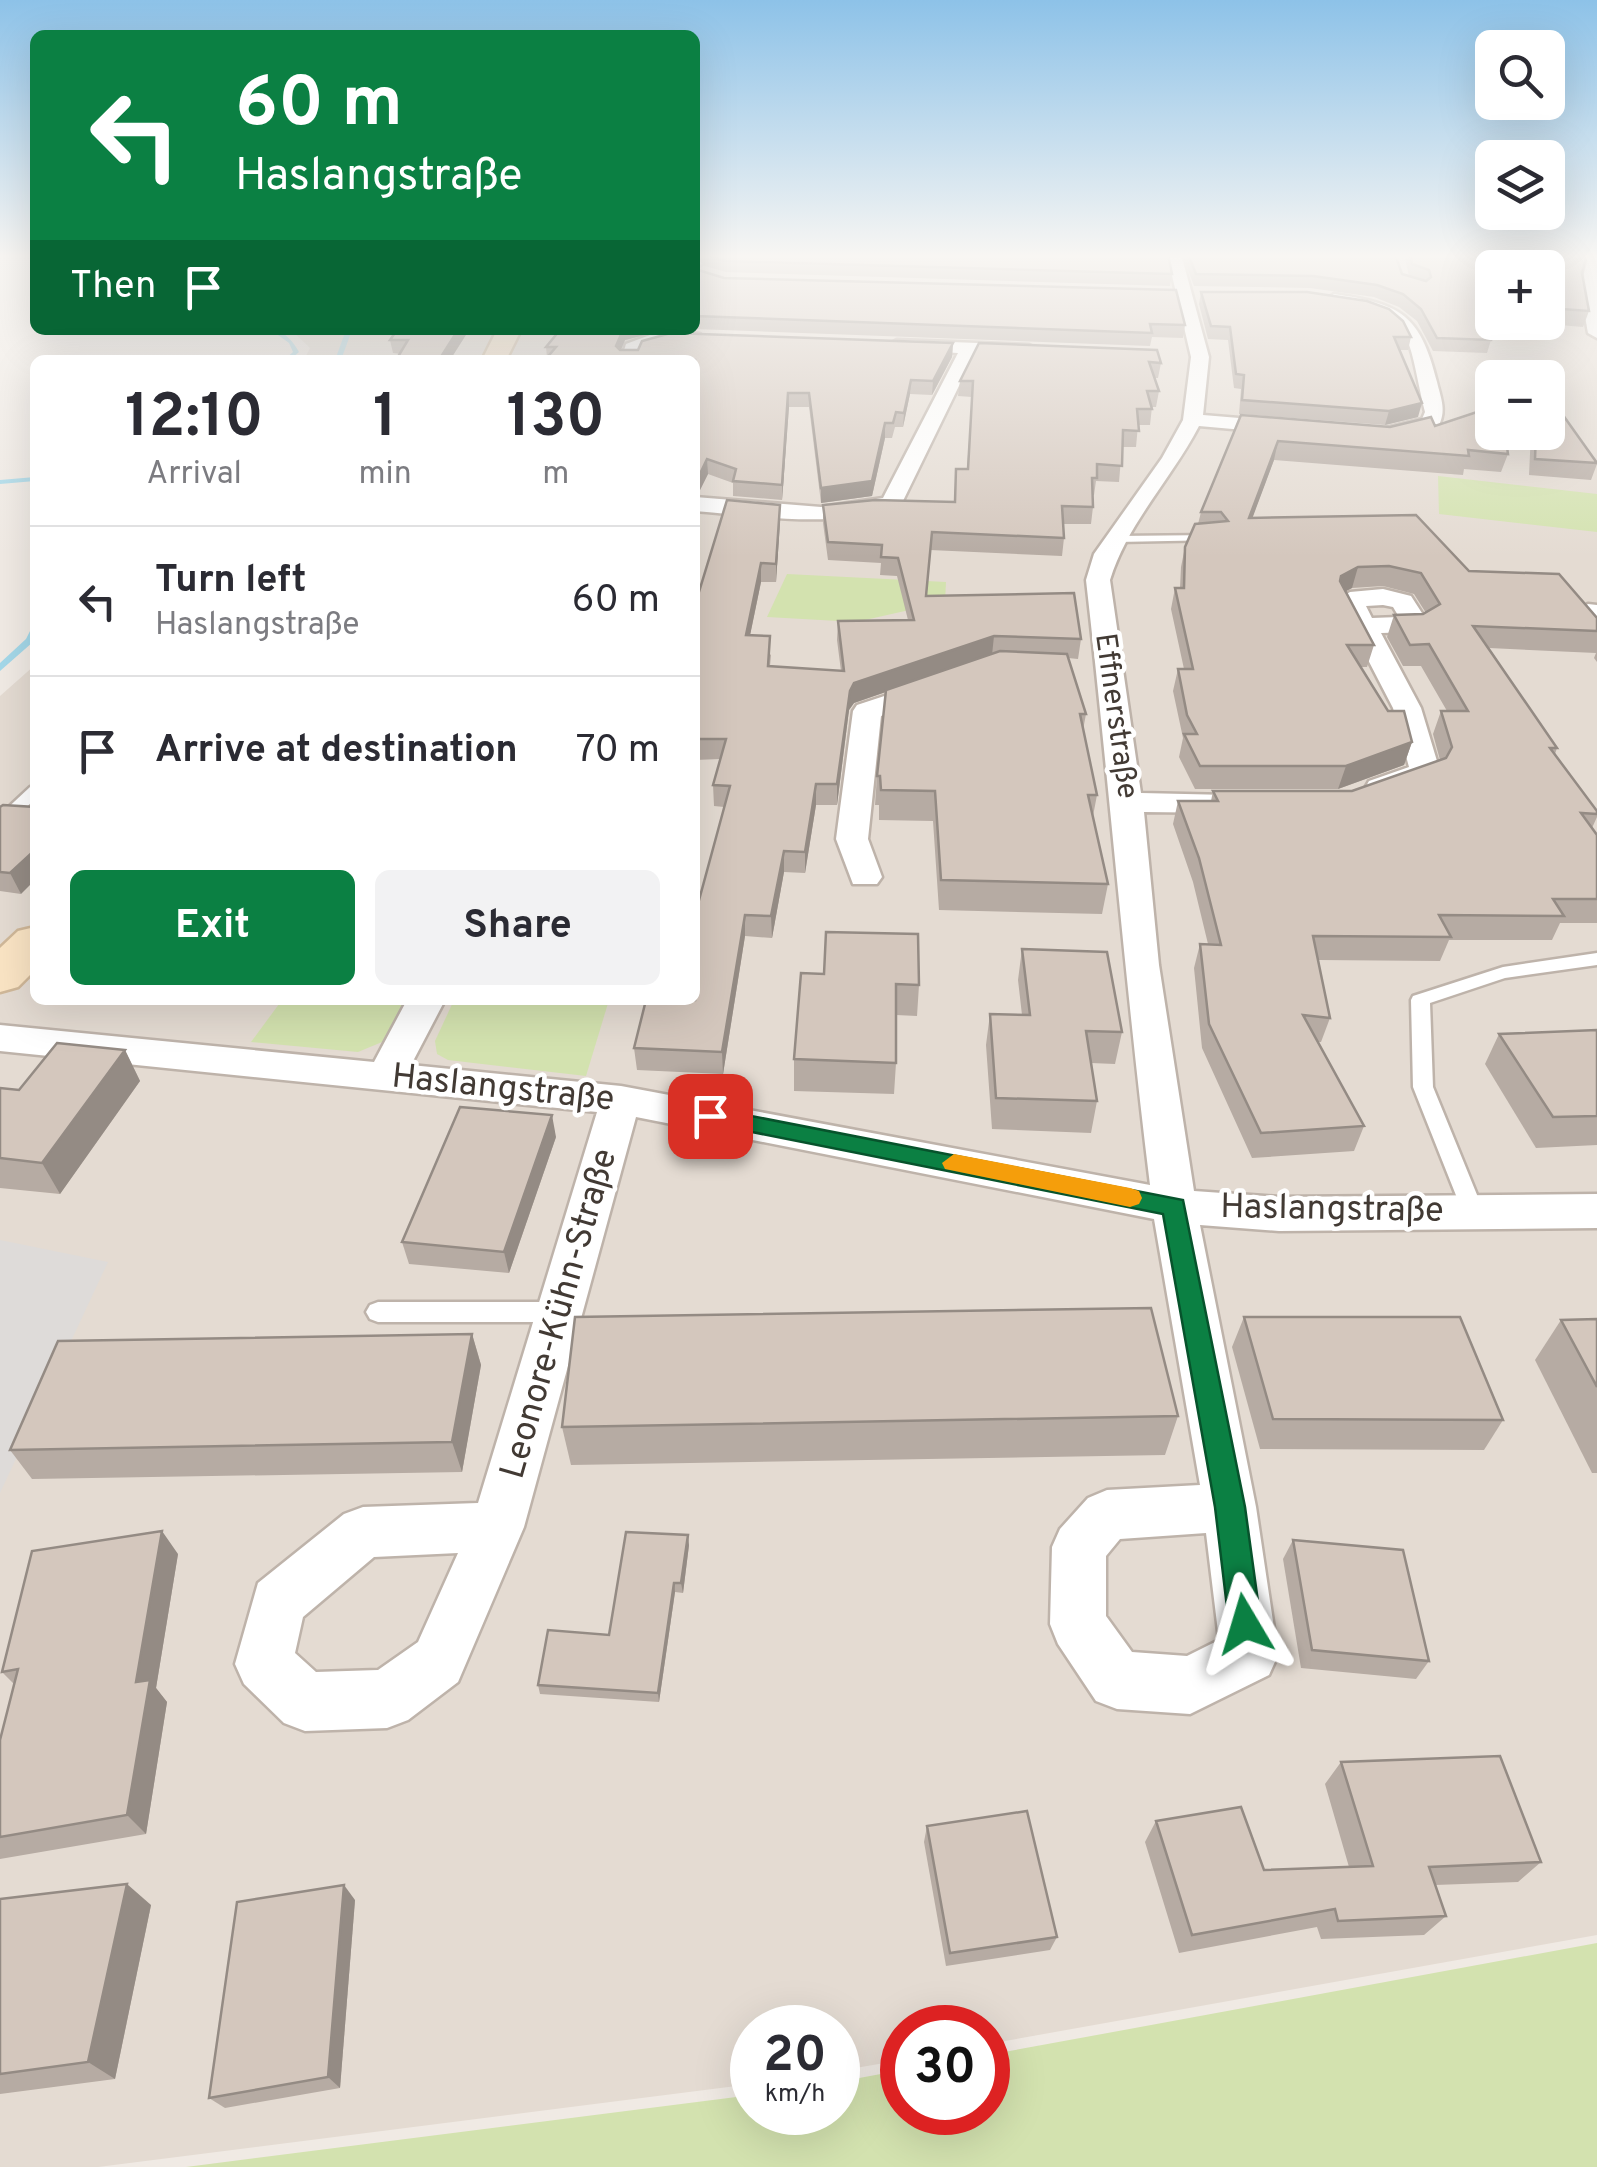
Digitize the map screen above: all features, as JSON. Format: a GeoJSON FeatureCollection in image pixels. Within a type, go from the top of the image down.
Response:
{"type":"FeatureCollection","features":[{"type":"Feature","properties":{"kind":"street"},"geometry":{"type":"LineString","coordinates":[[700,504],[846,514],[892,502],[965,355]]}},
{"type":"Feature","properties":{"kind":"street","name":"Effnerstraße"},"geometry":{"type":"LineString","coordinates":[[1190,355],[1192,420],[1172,458],[1106,554],[1098,580],[1099,672],[1127,802],[1141,965],[1174,1206],[1230,1507]]}},
{"type":"Feature","properties":{"kind":"street"},"geometry":{"type":"LineString","coordinates":[[1355,434],[1384,435],[1431,423],[1435,412],[1419,355]]}},
{"type":"Feature","properties":{"kind":"street"},"geometry":{"type":"LineString","coordinates":[[1192,420],[1301,430]]}},
{"type":"Feature","properties":{"kind":"street"},"geometry":{"type":"LineString","coordinates":[[1597,613],[1588,612],[1597,630]]}},
{"type":"Feature","properties":{"kind":"street"},"geometry":{"type":"LineString","coordinates":[[1360,796],[1425,771],[1407,708],[1366,626]]}},
{"type":"Feature","properties":{"kind":"street"},"geometry":{"type":"LineString","coordinates":[[866,877],[852,838],[868,711],[958,680]]}},
{"type":"Feature","properties":{"kind":"street"},"geometry":{"type":"LineString","coordinates":[[1127,802],[1263,805]]}},
{"type":"Feature","properties":{"kind":"street"},"geometry":{"type":"LineString","coordinates":[[0,976],[30,947]]}},
{"type":"Feature","properties":{"kind":"street"},"geometry":{"type":"LineString","coordinates":[[386,1076],[423,1005]]}},
{"type":"Feature","properties":{"kind":"street","name":"Haslangstraße"},"geometry":{"type":"LineString","coordinates":[[0,1038],[621,1100],[1174,1206],[1279,1214],[1597,1211]]}},
{"type":"Feature","properties":{"kind":"street","name":"Leonore-Kühn-Straße"},"geometry":{"type":"LineString","coordinates":[[498,1527],[621,1100]]}},
{"type":"Feature","properties":{"kind":"lane"},"geometry":{"type":"LineString","coordinates":[[1117,539],[1215,538]]}},
{"type":"Feature","properties":{"kind":"lane"},"geometry":{"type":"LineString","coordinates":[[2,821],[30,795]]}},
{"type":"Feature","properties":{"kind":"lane"},"geometry":{"type":"LineString","coordinates":[[1473,1212],[1423,1088],[1420,1000],[1503,973],[1597,959]]}},
{"type":"Feature","properties":{"kind":"lane"},"geometry":{"type":"LineString","coordinates":[[378,1312],[561,1312]]}},
{"type":"Feature","properties":{"kind":"shaded area"},"geometry":{"type":"Polygon","coordinates":[[[700,355],[1597,355],[1597,1935],[1010,2040],[1010,2005],[880,2005],[880,2064],[860,2067],[860,2005],[730,2005],[730,2087],[98,2167],[0,2167],[0,696],[30,669],[30,1005],[700,1005],[700,355]]]}},
{"type":"Feature","properties":{"kind":"shaded area"},"geometry":{"type":"Polygon","coordinates":[[[0,1240],[108,1262],[0,1493],[0,1240]]]}},
{"type":"Feature","properties":{"kind":"green space"},"geometry":{"type":"Polygon","coordinates":[[[1438,476],[1597,494],[1597,532],[1439,514],[1438,476]]]}},
{"type":"Feature","properties":{"kind":"green space"},"geometry":{"type":"Polygon","coordinates":[[[787,574],[946,582],[945,602],[856,622],[767,617],[787,574]]]}},
{"type":"Feature","properties":{"kind":"green space"},"geometry":{"type":"Polygon","coordinates":[[[278,1005],[405,1005],[387,1040],[358,1052],[251,1042],[278,1005]]]}},
{"type":"Feature","properties":{"kind":"green space"},"geometry":{"type":"Polygon","coordinates":[[[452,1005],[607,1005],[586,1076],[448,1060],[437,1054],[435,1041],[452,1005]]]}},
{"type":"Feature","properties":{"kind":"green space"},"geometry":{"type":"Polygon","coordinates":[[[1597,1943],[1597,2167],[186,2167],[730,2098],[730,2135],[860,2135],[860,2078],[880,2074],[880,2135],[1010,2135],[1010,2051],[1597,1943]]]}},
{"type":"Feature","properties":{"kind":"building"},"geometry":{"type":"Polygon","coordinates":[[[700,355],[947,355],[933,381],[911,380],[904,413],[896,412],[893,423],[885,423],[872,481],[821,488],[809,393],[788,393],[782,485],[733,481],[736,469],[707,459],[700,474],[700,355]]]}},
{"type":"Feature","properties":{"kind":"building"},"geometry":{"type":"Polygon","coordinates":[[[973,355],[1159,355],[1161,363],[1149,362],[1159,391],[1147,391],[1152,409],[1137,409],[1139,431],[1123,430],[1122,466],[1097,464],[1097,478],[1092,478],[1093,507],[1062,506],[1064,538],[932,532],[926,596],[1074,593],[1081,639],[994,636],[854,683],[837,784],[816,784],[805,852],[784,851],[771,916],[745,915],[722,1052],[634,1048],[645,1005],[700,1005],[700,897],[730,786],[713,785],[726,739],[700,739],[700,589],[727,500],[780,505],[776,564],[761,563],[746,635],[770,636],[768,666],[844,671],[838,621],[914,620],[898,558],[881,557],[882,545],[828,542],[823,505],[875,500],[955,502],[956,469],[968,469],[973,381],[960,381],[973,355]]]}},
{"type":"Feature","properties":{"kind":"building"},"geometry":{"type":"Polygon","coordinates":[[[1234,355],[1402,355],[1422,403],[1389,411],[1242,400],[1244,375],[1236,374],[1234,355]]]}},
{"type":"Feature","properties":{"kind":"building"},"geometry":{"type":"Polygon","coordinates":[[[1475,413],[1475,450],[1507,450],[1508,454],[1468,450],[1469,456],[1278,441],[1249,518],[1416,515],[1469,571],[1559,574],[1597,618],[1597,631],[1473,626],[1557,748],[1550,748],[1597,811],[1581,813],[1597,835],[1597,899],[1553,899],[1564,916],[1439,915],[1451,937],[1313,936],[1330,1018],[1303,1015],[1364,1126],[1261,1133],[1209,1024],[1200,944],[1221,945],[1199,858],[1178,801],[1218,801],[1213,791],[1352,791],[1446,758],[1452,747],[1441,711],[1468,711],[1429,644],[1410,645],[1394,615],[1423,614],[1440,604],[1421,573],[1389,566],[1358,567],[1341,576],[1340,581],[1374,645],[1347,645],[1388,711],[1404,711],[1412,742],[1346,766],[1200,766],[1184,734],[1197,734],[1187,715],[1178,669],[1193,669],[1175,588],[1184,588],[1185,547],[1195,524],[1228,521],[1221,512],[1201,512],[1241,415],[1390,427],[1431,417],[1435,426],[1475,413]]]}},
{"type":"Feature","properties":{"kind":"building"},"geometry":{"type":"Polygon","coordinates":[[[1565,418],[1597,463],[1535,459],[1535,450],[1565,450],[1565,418]]]}},
{"type":"Feature","properties":{"kind":"building"},"geometry":{"type":"Polygon","coordinates":[[[1000,651],[1067,654],[1086,714],[1080,714],[1097,795],[1088,795],[1108,884],[941,880],[935,791],[881,790],[877,776],[886,690],[1000,651]]]}},
{"type":"Feature","properties":{"kind":"building"},"geometry":{"type":"Polygon","coordinates":[[[0,807],[30,807],[30,855],[10,873],[0,872],[0,807]]]}},
{"type":"Feature","properties":{"kind":"building"},"geometry":{"type":"Polygon","coordinates":[[[826,932],[918,934],[919,985],[896,984],[896,1063],[794,1059],[801,973],[824,974],[826,932]]]}},
{"type":"Feature","properties":{"kind":"building"},"geometry":{"type":"Polygon","coordinates":[[[1022,949],[1107,952],[1122,1032],[1086,1031],[1097,1101],[996,1098],[990,1014],[1030,1015],[1022,949]]]}},
{"type":"Feature","properties":{"kind":"building"},"geometry":{"type":"Polygon","coordinates":[[[1597,1030],[1597,1116],[1553,1117],[1499,1034],[1597,1030]]]}},
{"type":"Feature","properties":{"kind":"building"},"geometry":{"type":"Polygon","coordinates":[[[57,1043],[125,1050],[42,1163],[0,1158],[0,1088],[19,1090],[57,1043]]]}},
{"type":"Feature","properties":{"kind":"building"},"geometry":{"type":"Polygon","coordinates":[[[460,1107],[552,1115],[504,1252],[402,1242],[460,1107]]]}},
{"type":"Feature","properties":{"kind":"building"},"geometry":{"type":"Polygon","coordinates":[[[1151,1308],[1178,1416],[562,1427],[575,1317],[1151,1308]]]}},
{"type":"Feature","properties":{"kind":"building"},"geometry":{"type":"Polygon","coordinates":[[[1244,1317],[1460,1317],[1503,1420],[1273,1419],[1244,1317]]]}},
{"type":"Feature","properties":{"kind":"building"},"geometry":{"type":"Polygon","coordinates":[[[1597,1319],[1597,1387],[1561,1320],[1597,1319]]]}},
{"type":"Feature","properties":{"kind":"building"},"geometry":{"type":"Polygon","coordinates":[[[472,1334],[452,1442],[10,1450],[58,1341],[472,1334]]]}},
{"type":"Feature","properties":{"kind":"building"},"geometry":{"type":"Polygon","coordinates":[[[162,1531],[136,1682],[150,1680],[127,1815],[0,1837],[0,1740],[18,1669],[2,1672],[32,1551],[162,1531]]]}},
{"type":"Feature","properties":{"kind":"building"},"geometry":{"type":"Polygon","coordinates":[[[626,1532],[688,1535],[681,1583],[674,1583],[658,1693],[538,1685],[548,1630],[609,1635],[626,1532]]]}},
{"type":"Feature","properties":{"kind":"building"},"geometry":{"type":"Polygon","coordinates":[[[1293,1540],[1403,1550],[1429,1661],[1312,1650],[1293,1540]]]}},
{"type":"Feature","properties":{"kind":"building"},"geometry":{"type":"Polygon","coordinates":[[[1500,1756],[1541,1862],[1429,1867],[1446,1916],[1338,1921],[1335,1909],[1192,1935],[1156,1821],[1241,1807],[1264,1870],[1373,1866],[1341,1762],[1500,1756]]]}},
{"type":"Feature","properties":{"kind":"building"},"geometry":{"type":"Polygon","coordinates":[[[1027,1811],[1057,1937],[950,1953],[927,1826],[1027,1811]]]}},
{"type":"Feature","properties":{"kind":"building"},"geometry":{"type":"Polygon","coordinates":[[[127,1884],[88,2062],[0,2074],[0,1899],[127,1884]]]}},
{"type":"Feature","properties":{"kind":"building"},"geometry":{"type":"Polygon","coordinates":[[[344,1885],[328,2077],[209,2098],[237,1902],[344,1885]]]}},
{"type":"Feature","properties":{"kind":"waterway"},"geometry":{"type":"LineString","coordinates":[[0,482],[30,479]]}},
{"type":"Feature","properties":{"kind":"waterway"},"geometry":{"type":"LineString","coordinates":[[0,668],[30,640]]}},
{"type":"Feature","properties":{"kind":"slow traffic"},"geometry":{"type":"LineString","coordinates":[[954,1163],[1130,1198]]}},
{"type":"Feature","properties":{"kind":"route"},"geometry":{"type":"LineString","coordinates":[[710,1116],[1174,1206],[1230,1507],[1245,1624]]}}]}
